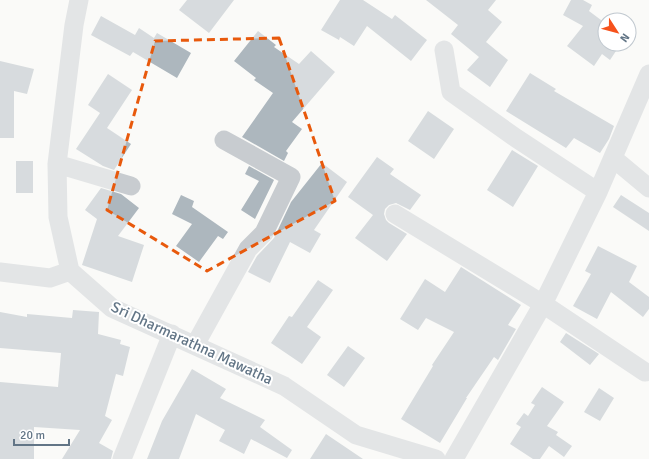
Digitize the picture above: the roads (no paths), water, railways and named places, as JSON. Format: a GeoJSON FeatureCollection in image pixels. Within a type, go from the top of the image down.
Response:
{"type":"FeatureCollection","features":[{"type":"Feature","properties":{"kind":"street"},"geometry":{"type":"LineString","coordinates":[[0,272],[50,278],[70,270],[58,217],[57,164],[74,25],[79,0]]}},
{"type":"Feature","properties":{"kind":"street"},"geometry":{"type":"LineString","coordinates":[[444,50],[451,92],[516,138],[598,192]]}},
{"type":"Feature","properties":{"kind":"street"},"geometry":{"type":"LineString","coordinates":[[454,459],[543,304],[598,192],[649,74]]}},
{"type":"Feature","properties":{"kind":"street"},"geometry":{"type":"LineString","coordinates":[[195,345],[248,249],[264,233],[291,177],[224,140]]}},
{"type":"Feature","properties":{"kind":"street"},"geometry":{"type":"LineString","coordinates":[[613,158],[649,188]]}},
{"type":"Feature","properties":{"kind":"street"},"geometry":{"type":"LineString","coordinates":[[57,164],[131,186]]}},
{"type":"Feature","properties":{"kind":"street"},"geometry":{"type":"LineString","coordinates":[[396,214],[543,304],[645,372]]}},
{"type":"Feature","properties":{"kind":"street","name":"Sri Dharmarathna Mawatha"},"geometry":{"type":"LineString","coordinates":[[70,270],[112,308],[284,386],[356,435],[436,459]]}},
{"type":"Feature","properties":{"kind":"street"},"geometry":{"type":"LineString","coordinates":[[122,459],[172,334]]}}]}
